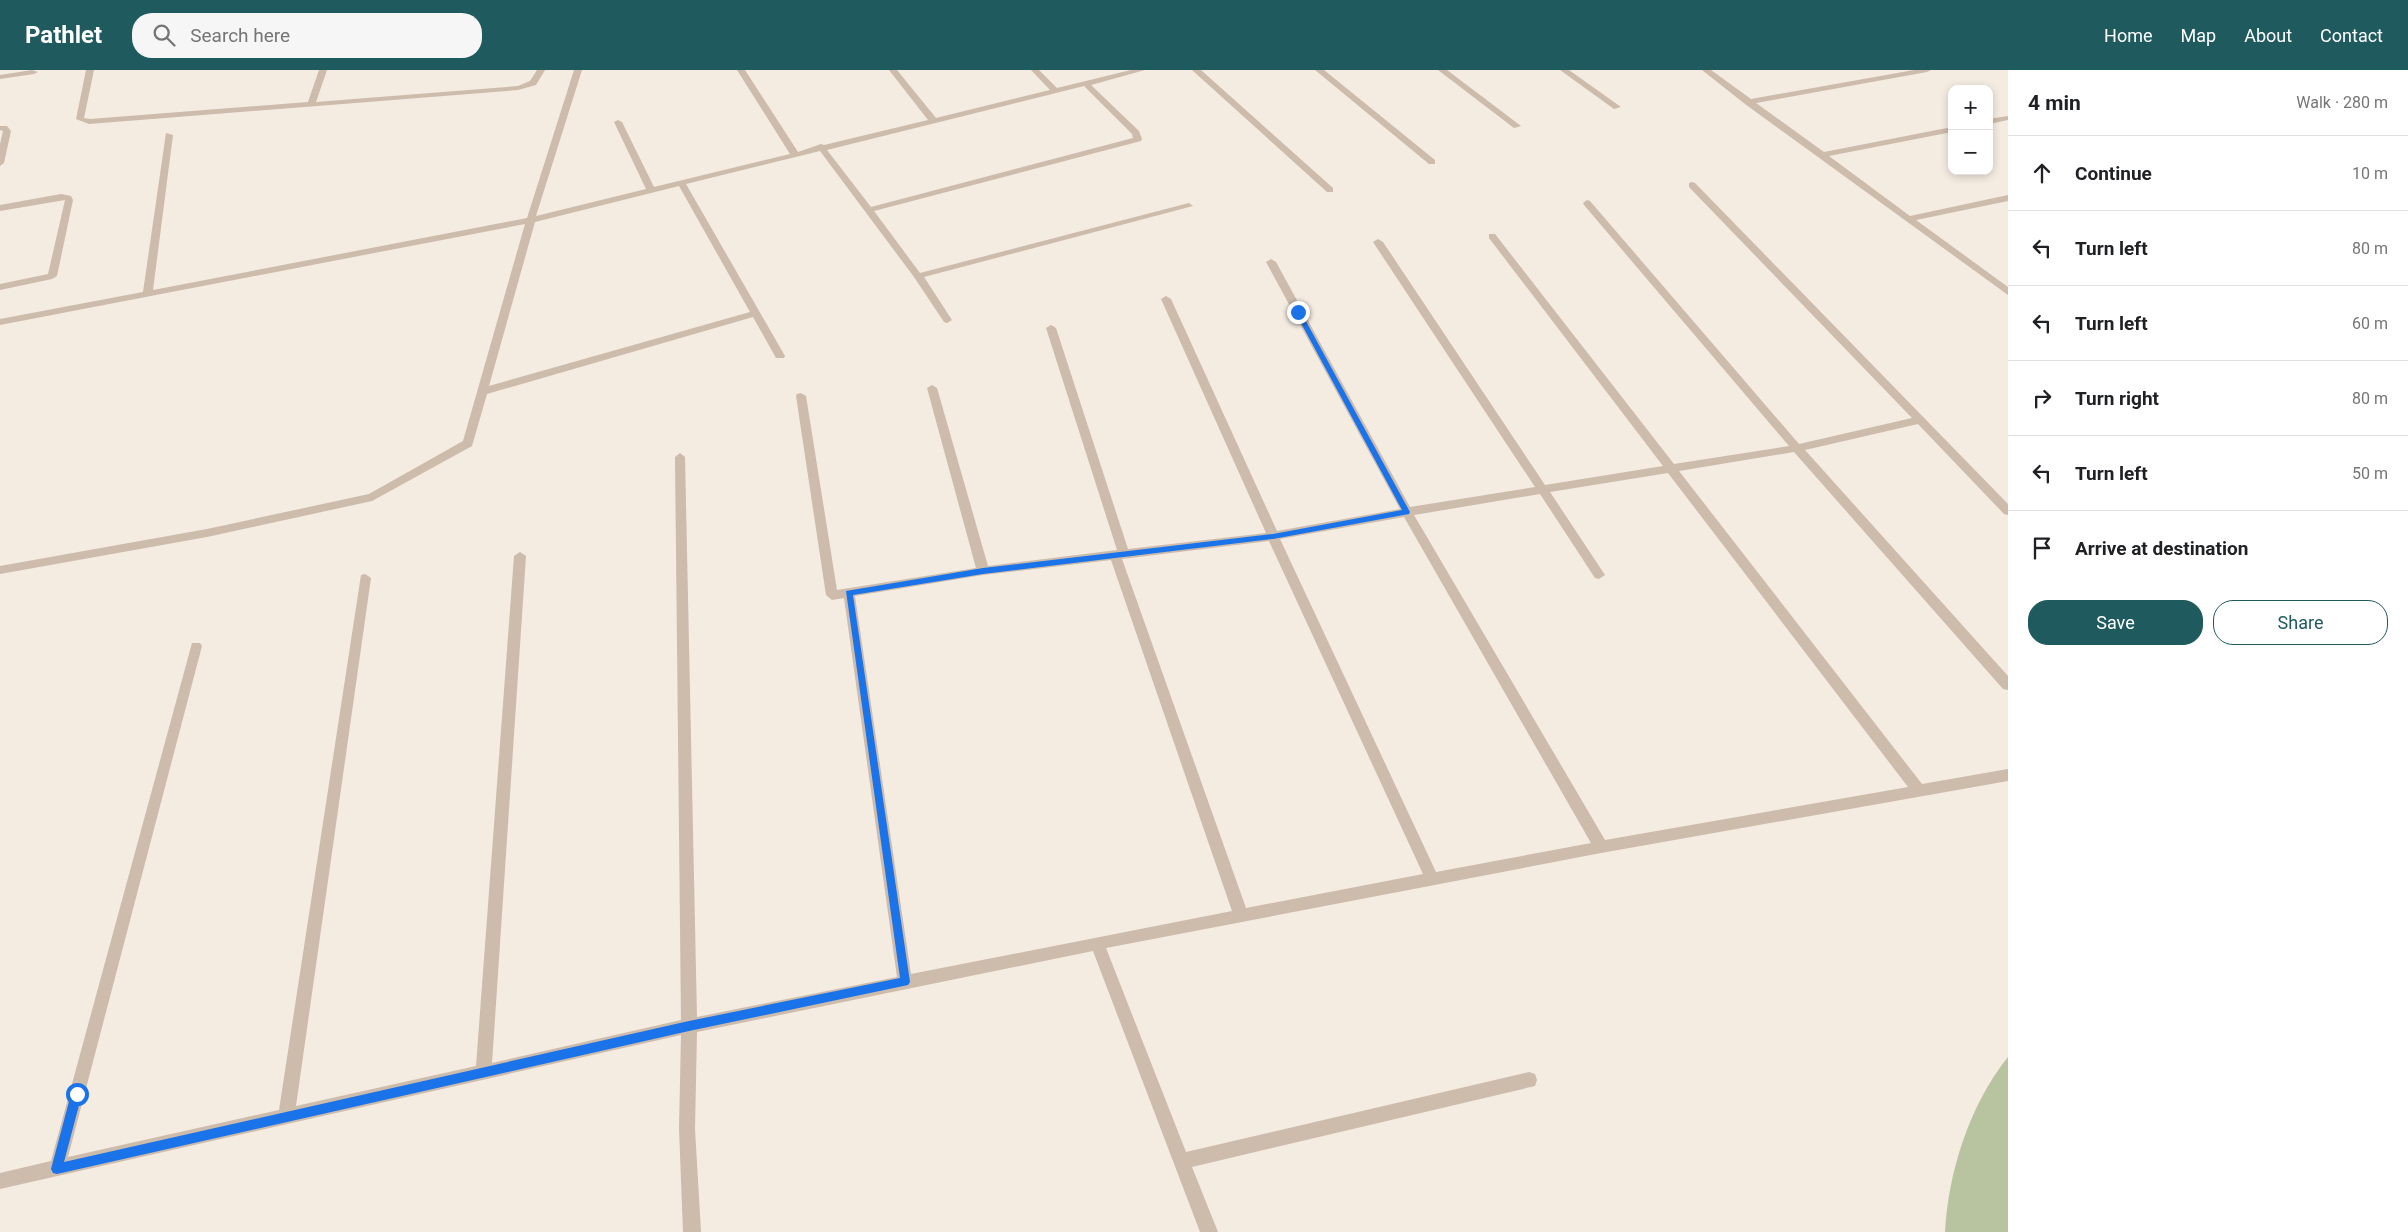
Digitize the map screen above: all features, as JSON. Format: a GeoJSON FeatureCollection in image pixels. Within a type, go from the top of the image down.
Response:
{"type":"FeatureCollection","features":[{"type":"Feature","properties":{"kind":"street"},"geometry":{"type":"LineString","coordinates":[[90,70],[80,119],[84,122],[518,88],[535,84],[539,79],[541,70]]}},
{"type":"Feature","properties":{"kind":"street"},"geometry":{"type":"LineString","coordinates":[[311,105],[323,70]]}},
{"type":"Feature","properties":{"kind":"street"},"geometry":{"type":"LineString","coordinates":[[0,570],[207,533],[372,497],[468,443],[531,220],[578,70]]}},
{"type":"Feature","properties":{"kind":"street"},"geometry":{"type":"LineString","coordinates":[[741,70],[795,154]]}},
{"type":"Feature","properties":{"kind":"street"},"geometry":{"type":"LineString","coordinates":[[893,70],[933,120]]}},
{"type":"Feature","properties":{"kind":"street"},"geometry":{"type":"LineString","coordinates":[[1035,70],[1055,91]]}},
{"type":"Feature","properties":{"kind":"street"},"geometry":{"type":"LineString","coordinates":[[0,322],[531,220],[821,147],[1141,70]]}},
{"type":"Feature","properties":{"kind":"street"},"geometry":{"type":"LineString","coordinates":[[1196,70],[1330,190]]}},
{"type":"Feature","properties":{"kind":"street"},"geometry":{"type":"LineString","coordinates":[[1319,70],[1432,162]]}},
{"type":"Feature","properties":{"kind":"street"},"geometry":{"type":"LineString","coordinates":[[1442,70],[1517,126]]}},
{"type":"Feature","properties":{"kind":"street"},"geometry":{"type":"LineString","coordinates":[[1564,70],[1617,107]]}},
{"type":"Feature","properties":{"kind":"street"},"geometry":{"type":"LineString","coordinates":[[1706,70],[2006,289]]}},
{"type":"Feature","properties":{"kind":"street"},"geometry":{"type":"LineString","coordinates":[[1748,102],[1928,70]]}},
{"type":"Feature","properties":{"kind":"street"},"geometry":{"type":"LineString","coordinates":[[0,77],[34,72]]}},
{"type":"Feature","properties":{"kind":"street"},"geometry":{"type":"LineString","coordinates":[[869,210],[1138,139],[1136,133],[1085,84]]}},
{"type":"Feature","properties":{"kind":"street"},"geometry":{"type":"LineString","coordinates":[[1993,121],[2008,118]]}},
{"type":"Feature","properties":{"kind":"street"},"geometry":{"type":"LineString","coordinates":[[618,122],[651,190]]}},
{"type":"Feature","properties":{"kind":"street"},"geometry":{"type":"LineString","coordinates":[[0,128],[4,128],[7,131],[0,163]]}},
{"type":"Feature","properties":{"kind":"street"},"geometry":{"type":"LineString","coordinates":[[1823,156],[1948,130]]}},
{"type":"Feature","properties":{"kind":"street"},"geometry":{"type":"LineString","coordinates":[[147,295],[169,135]]}},
{"type":"Feature","properties":{"kind":"street"},"geometry":{"type":"LineString","coordinates":[[821,147],[918,276],[948,320]]}},
{"type":"Feature","properties":{"kind":"street"},"geometry":{"type":"LineString","coordinates":[[681,183],[780,356]]}},
{"type":"Feature","properties":{"kind":"street"},"geometry":{"type":"LineString","coordinates":[[1692,186],[2008,511]]}},
{"type":"Feature","properties":{"kind":"street"},"geometry":{"type":"LineString","coordinates":[[0,208],[61,197],[68,198],[69,200],[52,276],[0,287]]}},
{"type":"Feature","properties":{"kind":"street"},"geometry":{"type":"LineString","coordinates":[[1909,219],[2008,198]]}},
{"type":"Feature","properties":{"kind":"street"},"geometry":{"type":"LineString","coordinates":[[1587,203],[1797,448],[2008,685]]}},
{"type":"Feature","properties":{"kind":"street"},"geometry":{"type":"LineString","coordinates":[[918,276],[1189,206]]}},
{"type":"Feature","properties":{"kind":"street"},"geometry":{"type":"LineString","coordinates":[[1492,236],[1919,792]]}},
{"type":"Feature","properties":{"kind":"street"},"geometry":{"type":"LineString","coordinates":[[1378,242],[1599,575]]}},
{"type":"Feature","properties":{"kind":"street"},"geometry":{"type":"LineString","coordinates":[[1270,262],[1406,512],[1602,847]]}},
{"type":"Feature","properties":{"kind":"street"},"geometry":{"type":"LineString","coordinates":[[1166,299],[1273,536],[1433,880]]}},
{"type":"Feature","properties":{"kind":"street"},"geometry":{"type":"LineString","coordinates":[[482,392],[756,313]]}},
{"type":"Feature","properties":{"kind":"street"},"geometry":{"type":"LineString","coordinates":[[1051,328],[1120,555],[1241,915]]}},
{"type":"Feature","properties":{"kind":"street"},"geometry":{"type":"LineString","coordinates":[[932,388],[983,571]]}},
{"type":"Feature","properties":{"kind":"street"},"geometry":{"type":"LineString","coordinates":[[801,396],[832,595],[983,571],[1273,536],[1406,512],[1797,448],[1920,420]]}},
{"type":"Feature","properties":{"kind":"street"},"geometry":{"type":"LineString","coordinates":[[680,457],[689,1026],[687,1129],[692,1232]]}},
{"type":"Feature","properties":{"kind":"street"},"geometry":{"type":"LineString","coordinates":[[483,1073],[520,556]]}},
{"type":"Feature","properties":{"kind":"street"},"geometry":{"type":"LineString","coordinates":[[286,1117],[364,578]]}},
{"type":"Feature","properties":{"kind":"street"},"geometry":{"type":"LineString","coordinates":[[849,593],[905,982]]}},
{"type":"Feature","properties":{"kind":"street"},"geometry":{"type":"LineString","coordinates":[[57,1169],[196,646]]}},
{"type":"Feature","properties":{"kind":"street"},"geometry":{"type":"LineString","coordinates":[[0,1181],[689,1026],[1097,943],[1602,847],[2008,775]]}},
{"type":"Feature","properties":{"kind":"street"},"geometry":{"type":"LineString","coordinates":[[1097,943],[1209,1232]]}},
{"type":"Feature","properties":{"kind":"street"},"geometry":{"type":"LineString","coordinates":[[1183,1161],[1529,1080]]}},
{"type":"Feature","properties":{"kind":"green space"},"geometry":{"type":"Polygon","coordinates":[[[2008,1057],[2008,1232],[1945,1232],[1951,1186],[1963,1140],[1983,1096],[2008,1057]]]}},
{"type":"Feature","properties":{"kind":"route"},"geometry":{"type":"LineString","coordinates":[[77,1094],[57,1169],[689,1026],[905,982],[849,593],[983,571],[1273,536],[1406,512],[1298,312]]}}]}
